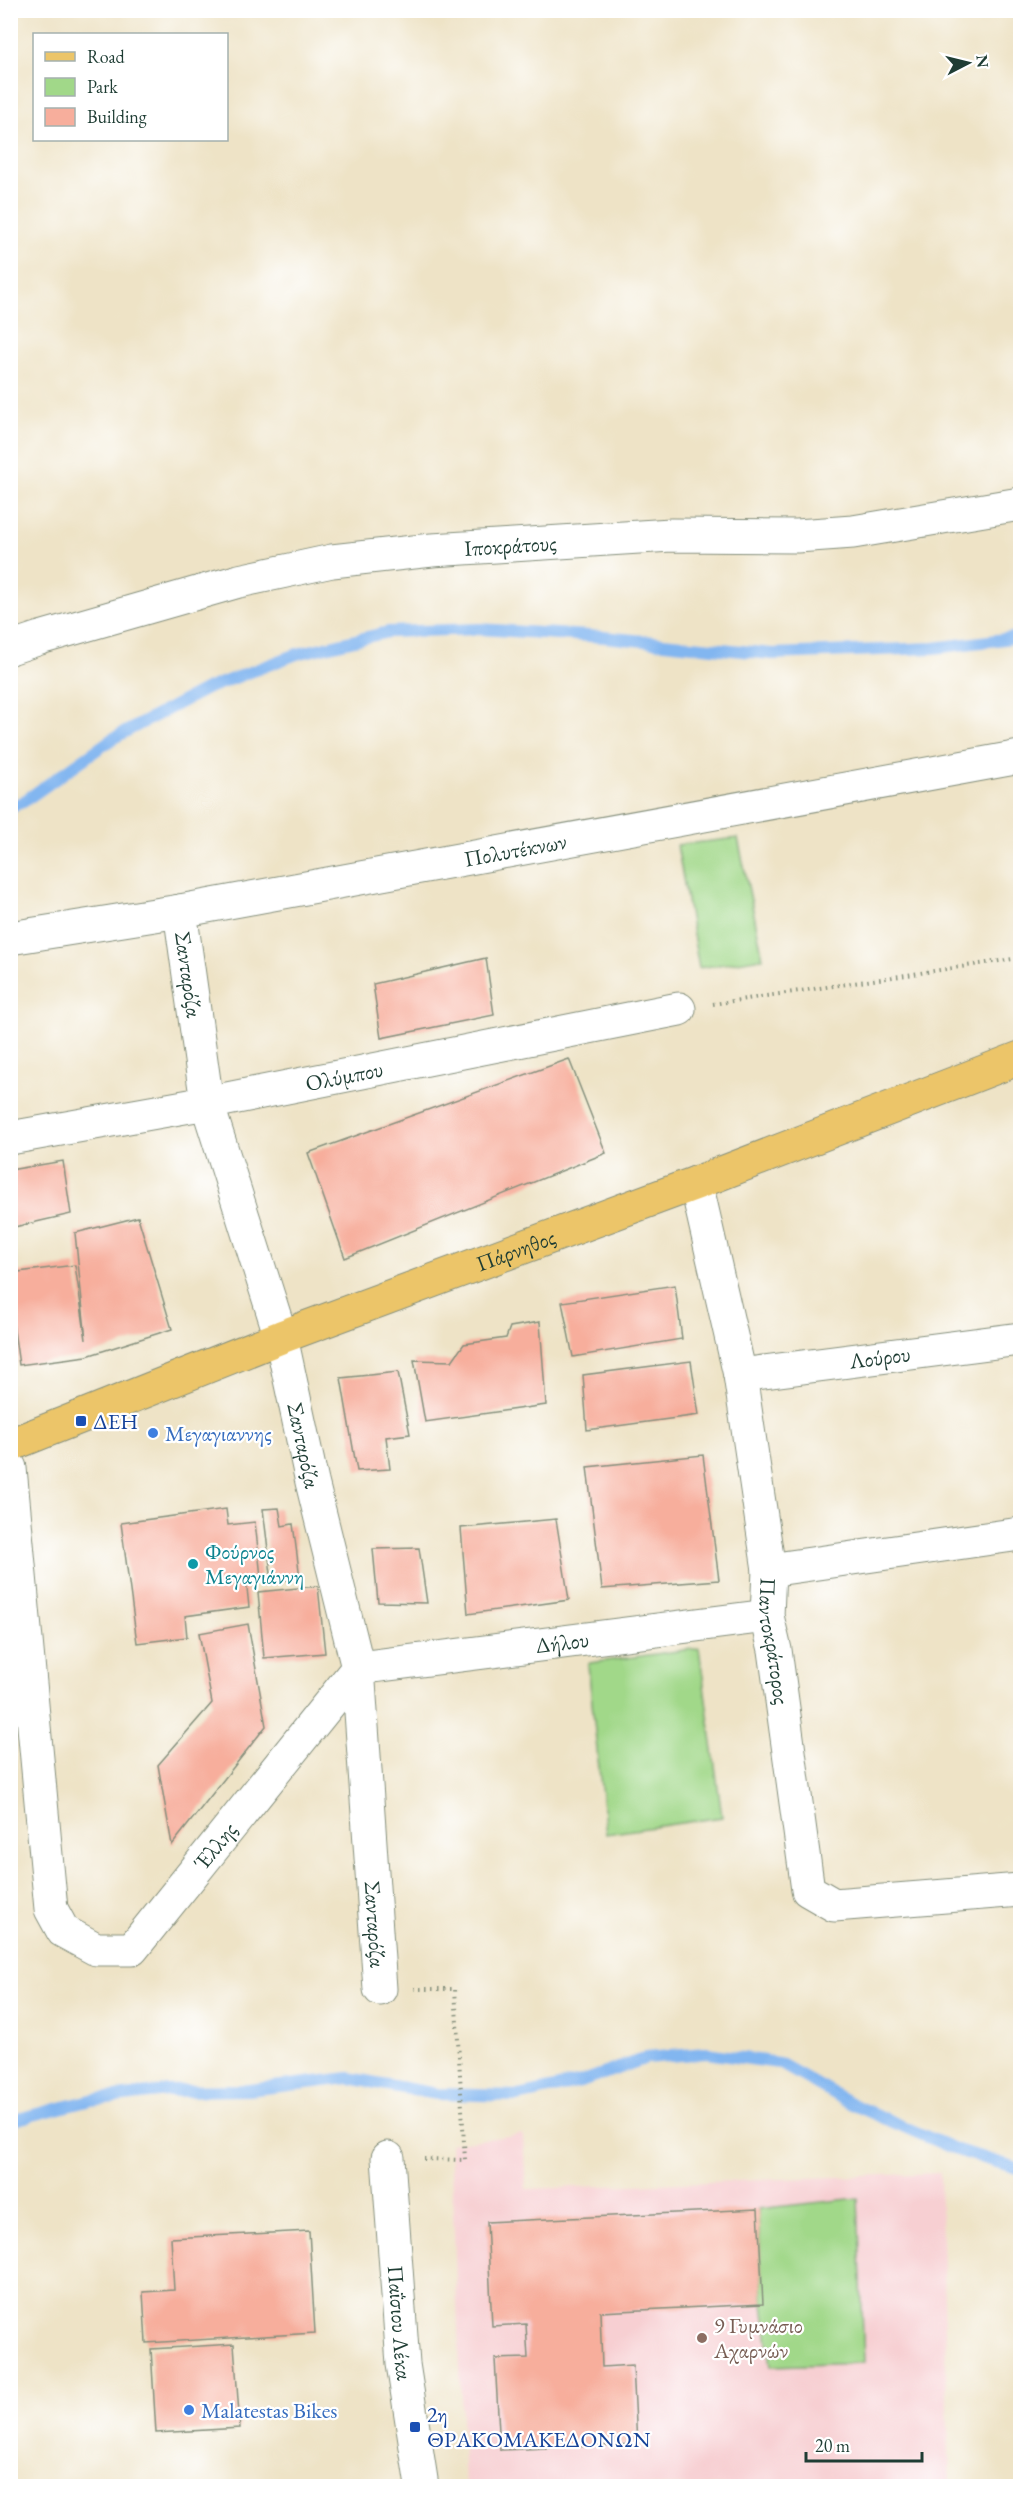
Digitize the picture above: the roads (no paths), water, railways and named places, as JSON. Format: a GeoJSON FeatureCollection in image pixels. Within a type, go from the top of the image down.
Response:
{"type":"FeatureCollection","features":[{"type":"Feature","properties":{"kind":"main road","name":"Πάρνηθος"},"geometry":{"type":"LineString","coordinates":[[10,1445],[281,1337],[696,1183],[1020,1058]]}},
{"type":"Feature","properties":{"kind":"street","name":"Ιποκράτους"},"geometry":{"type":"LineString","coordinates":[[10,648],[239,581],[332,561],[432,550],[671,535],[797,536],[854,532],[1020,504]]}},
{"type":"Feature","properties":{"kind":"street","name":"Πολυτέκνων"},"geometry":{"type":"LineString","coordinates":[[10,938],[180,911],[1020,757]]}},
{"type":"Feature","properties":{"kind":"street","name":"Σανταρόζα"},"geometry":{"type":"LineString","coordinates":[[180,911],[207,1103],[281,1337],[312,1482],[357,1668],[380,1989]]}},
{"type":"Feature","properties":{"kind":"street","name":"Ολύμπου"},"geometry":{"type":"LineString","coordinates":[[10,1138],[207,1103],[679,1009]]}},
{"type":"Feature","properties":{"kind":"street","name":"Παντοκράτορος"},"geometry":{"type":"LineString","coordinates":[[696,1183],[740,1375],[769,1570],[767,1616],[775,1650],[808,1890],[834,1905],[1020,1890]]}},
{"type":"Feature","properties":{"kind":"street","name":"Λούρου"},"geometry":{"type":"LineString","coordinates":[[740,1375],[1020,1339]]}},
{"type":"Feature","properties":{"kind":"street","name":"Έλλης"},"geometry":{"type":"LineString","coordinates":[[10,1468],[51,1909],[63,1931],[96,1948],[132,1949],[357,1668]]}},
{"type":"Feature","properties":{"kind":"street"},"geometry":{"type":"LineString","coordinates":[[769,1570],[1020,1534]]}},
{"type":"Feature","properties":{"kind":"street","name":"Δήλου"},"geometry":{"type":"LineString","coordinates":[[357,1668],[767,1616]]}},
{"type":"Feature","properties":{"kind":"street","name":"Παΐσιου Λέκα"},"geometry":{"type":"LineString","coordinates":[[388,2158],[403,2364],[422,2487]]}},
{"type":"Feature","properties":{"kind":"waterway"},"geometry":{"type":"LineString","coordinates":[[10,807],[23,802],[112,739],[206,689],[297,654],[388,632],[479,629],[604,637],[772,654],[934,648],[1020,637]]}},
{"type":"Feature","properties":{"kind":"waterway"},"geometry":{"type":"LineString","coordinates":[[10,2121],[91,2100],[167,2091],[248,2090],[349,2078],[437,2094],[518,2096],[581,2082],[646,2058],[706,2053],[779,2063],[854,2105],[957,2150],[1020,2169]]}},
{"type":"Feature","properties":{"kind":"place","name":"ΔΕΗ"},"geometry":{"type":"Point","coordinates":[81,1421]}},
{"type":"Feature","properties":{"kind":"place","name":"Μεγαγιαννης"},"geometry":{"type":"Point","coordinates":[153,1433]}},
{"type":"Feature","properties":{"kind":"place","name":"Φούρνος Μεγαγιάννη"},"geometry":{"type":"Point","coordinates":[193,1564]}},
{"type":"Feature","properties":{"kind":"place","name":"9 Γυμνάσιο Αχαρνών"},"geometry":{"type":"Point","coordinates":[702,2338]}},
{"type":"Feature","properties":{"kind":"place","name":"Malatestas Bikes"},"geometry":{"type":"Point","coordinates":[189,2410]}},
{"type":"Feature","properties":{"kind":"place","name":"2η ΘΡΑΚΟΜΑΚΕΔΟΝΩΝ"},"geometry":{"type":"Point","coordinates":[415,2427]}}]}
